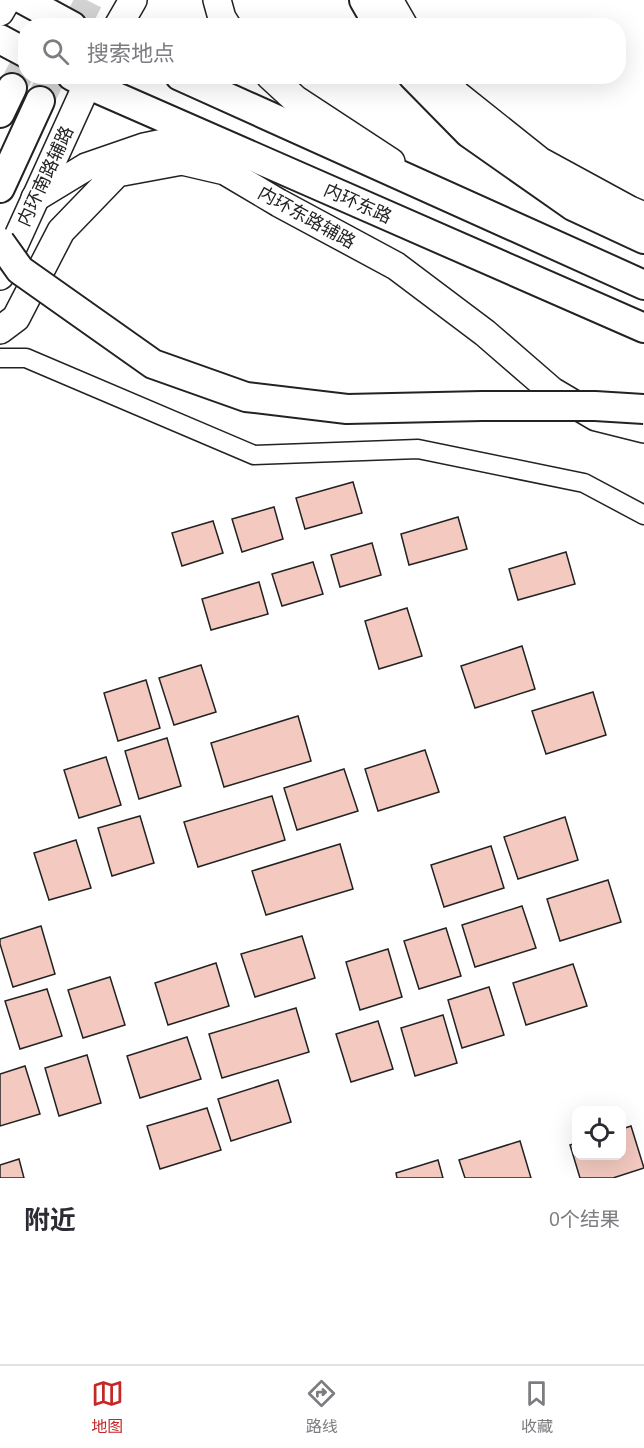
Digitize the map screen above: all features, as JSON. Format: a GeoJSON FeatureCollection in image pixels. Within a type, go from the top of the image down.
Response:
{"type":"FeatureCollection","features":[{"type":"Feature","properties":{"kind":"highway"},"geometry":{"type":"LineString","coordinates":[[24,0],[57,18]]}},
{"type":"Feature","properties":{"kind":"highway"},"geometry":{"type":"LineString","coordinates":[[364,0],[374,18]]}},
{"type":"Feature","properties":{"kind":"highway"},"geometry":{"type":"LineString","coordinates":[[0,39],[18,48]]}},
{"type":"Feature","properties":{"kind":"highway","name":"内环东路"},"geometry":{"type":"LineString","coordinates":[[94,84],[219,142],[644,328]]}},
{"type":"Feature","properties":{"kind":"highway"},"geometry":{"type":"LineString","coordinates":[[198,84],[644,285]]}},
{"type":"Feature","properties":{"kind":"highway"},"geometry":{"type":"LineString","coordinates":[[421,84],[469,133],[573,206],[644,238]]}},
{"type":"Feature","properties":{"kind":"highway"},"geometry":{"type":"LineString","coordinates":[[0,188],[40,101]]}},
{"type":"Feature","properties":{"kind":"highway"},"geometry":{"type":"LineString","coordinates":[[0,242],[20,270],[153,364],[246,397],[347,409],[572,406],[644,409]]}},
{"type":"Feature","properties":{"kind":"main road"},"geometry":{"type":"LineString","coordinates":[[0,12],[7,0]]}},
{"type":"Feature","properties":{"kind":"main road"},"geometry":{"type":"LineString","coordinates":[[123,18],[133,0]]}},
{"type":"Feature","properties":{"kind":"main road"},"geometry":{"type":"LineString","coordinates":[[217,0],[222,18]]}},
{"type":"Feature","properties":{"kind":"main road"},"geometry":{"type":"LineString","coordinates":[[389,0],[399,18]]}},
{"type":"Feature","properties":{"kind":"main road","name":"内环南路辅路"},"geometry":{"type":"LineString","coordinates":[[0,276],[35,198],[81,84]]}},
{"type":"Feature","properties":{"kind":"main road"},"geometry":{"type":"LineString","coordinates":[[279,84],[295,99],[437,192]]}},
{"type":"Feature","properties":{"kind":"main road"},"geometry":{"type":"LineString","coordinates":[[449,84],[456,94],[540,160],[644,216]]}},
{"type":"Feature","properties":{"kind":"main road"},"geometry":{"type":"LineString","coordinates":[[35,198],[86,166],[144,147],[172,141],[219,142]]}},
{"type":"Feature","properties":{"kind":"main road","name":"内环东路辅路"},"geometry":{"type":"LineString","coordinates":[[0,330],[16,318],[61,231],[117,173],[182,161],[225,171],[396,266],[485,333],[552,391],[596,417],[644,429]]}},
{"type":"Feature","properties":{"kind":"street"},"geometry":{"type":"LineString","coordinates":[[0,358],[26,358],[254,455],[418,449],[584,483],[644,515]]}},
{"type":"Feature","properties":{"kind":"building"},"geometry":{"type":"Polygon","coordinates":[[[353,482],[362,513],[305,529],[296,498],[353,482]]]}},
{"type":"Feature","properties":{"kind":"building"},"geometry":{"type":"Polygon","coordinates":[[[274,507],[283,539],[242,552],[232,519],[274,507]]]}},
{"type":"Feature","properties":{"kind":"building"},"geometry":{"type":"Polygon","coordinates":[[[458,517],[467,549],[409,565],[401,534],[458,517]]]}},
{"type":"Feature","properties":{"kind":"building"},"geometry":{"type":"Polygon","coordinates":[[[213,521],[223,553],[182,566],[172,533],[213,521]]]}},
{"type":"Feature","properties":{"kind":"building"},"geometry":{"type":"Polygon","coordinates":[[[372,543],[381,575],[340,587],[331,555],[372,543]]]}},
{"type":"Feature","properties":{"kind":"building"},"geometry":{"type":"Polygon","coordinates":[[[566,552],[575,584],[518,600],[509,569],[566,552]]]}},
{"type":"Feature","properties":{"kind":"building"},"geometry":{"type":"Polygon","coordinates":[[[313,562],[323,594],[282,606],[272,574],[313,562]]]}},
{"type":"Feature","properties":{"kind":"building"},"geometry":{"type":"Polygon","coordinates":[[[259,582],[268,614],[211,630],[202,599],[259,582]]]}},
{"type":"Feature","properties":{"kind":"building"},"geometry":{"type":"Polygon","coordinates":[[[407,608],[422,656],[379,669],[365,621],[407,608]]]}},
{"type":"Feature","properties":{"kind":"building"},"geometry":{"type":"Polygon","coordinates":[[[522,646],[535,689],[475,708],[461,666],[522,646]]]}},
{"type":"Feature","properties":{"kind":"building"},"geometry":{"type":"Polygon","coordinates":[[[201,665],[216,712],[174,725],[159,678],[201,665]]]}},
{"type":"Feature","properties":{"kind":"building"},"geometry":{"type":"Polygon","coordinates":[[[146,680],[160,728],[118,741],[104,693],[146,680]]]}},
{"type":"Feature","properties":{"kind":"building"},"geometry":{"type":"Polygon","coordinates":[[[593,692],[606,735],[546,754],[532,711],[593,692]]]}},
{"type":"Feature","properties":{"kind":"building"},"geometry":{"type":"Polygon","coordinates":[[[298,716],[311,761],[224,787],[211,743],[298,716]]]}},
{"type":"Feature","properties":{"kind":"building"},"geometry":{"type":"Polygon","coordinates":[[[167,738],[181,786],[139,799],[125,751],[167,738]]]}},
{"type":"Feature","properties":{"kind":"building"},"geometry":{"type":"Polygon","coordinates":[[[425,750],[439,792],[378,811],[365,769],[425,750]]]}},
{"type":"Feature","properties":{"kind":"building"},"geometry":{"type":"Polygon","coordinates":[[[106,757],[121,805],[79,818],[64,770],[106,757]]]}},
{"type":"Feature","properties":{"kind":"building"},"geometry":{"type":"Polygon","coordinates":[[[344,769],[358,811],[297,830],[284,788],[344,769]]]}},
{"type":"Feature","properties":{"kind":"building"},"geometry":{"type":"Polygon","coordinates":[[[272,796],[285,840],[198,867],[184,822],[272,796]]]}},
{"type":"Feature","properties":{"kind":"building"},"geometry":{"type":"Polygon","coordinates":[[[140,816],[154,863],[112,876],[98,828],[140,816]]]}},
{"type":"Feature","properties":{"kind":"building"},"geometry":{"type":"Polygon","coordinates":[[[565,817],[578,860],[518,879],[504,837],[565,817]]]}},
{"type":"Feature","properties":{"kind":"building"},"geometry":{"type":"Polygon","coordinates":[[[76,840],[91,888],[49,900],[34,853],[76,840]]]}},
{"type":"Feature","properties":{"kind":"building"},"geometry":{"type":"Polygon","coordinates":[[[340,844],[353,889],[266,915],[252,871],[340,844]]]}},
{"type":"Feature","properties":{"kind":"building"},"geometry":{"type":"Polygon","coordinates":[[[491,846],[504,888],[444,907],[431,865],[491,846]]]}},
{"type":"Feature","properties":{"kind":"building"},"geometry":{"type":"Polygon","coordinates":[[[608,880],[621,922],[560,941],[547,899],[608,880]]]}},
{"type":"Feature","properties":{"kind":"building"},"geometry":{"type":"Polygon","coordinates":[[[522,906],[536,948],[475,967],[462,925],[522,906]]]}},
{"type":"Feature","properties":{"kind":"building"},"geometry":{"type":"Polygon","coordinates":[[[41,926],[55,974],[13,987],[0,939],[41,926]]]}},
{"type":"Feature","properties":{"kind":"building"},"geometry":{"type":"Polygon","coordinates":[[[446,928],[461,976],[419,989],[404,941],[446,928]]]}},
{"type":"Feature","properties":{"kind":"building"},"geometry":{"type":"Polygon","coordinates":[[[302,936],[315,978],[255,997],[241,954],[302,936]]]}},
{"type":"Feature","properties":{"kind":"building"},"geometry":{"type":"Polygon","coordinates":[[[388,949],[402,997],[360,1010],[346,962],[388,949]]]}},
{"type":"Feature","properties":{"kind":"building"},"geometry":{"type":"Polygon","coordinates":[[[216,963],[229,1006],[168,1025],[155,983],[216,963]]]}},
{"type":"Feature","properties":{"kind":"building"},"geometry":{"type":"Polygon","coordinates":[[[573,964],[587,1006],[526,1025],[513,983],[573,964]]]}},
{"type":"Feature","properties":{"kind":"building"},"geometry":{"type":"Polygon","coordinates":[[[110,977],[125,1025],[83,1038],[68,990],[110,977]]]}},
{"type":"Feature","properties":{"kind":"building"},"geometry":{"type":"Polygon","coordinates":[[[489,987],[504,1035],[462,1048],[448,1000],[489,987]]]}},
{"type":"Feature","properties":{"kind":"building"},"geometry":{"type":"Polygon","coordinates":[[[47,989],[62,1036],[20,1049],[5,1001],[47,989]]]}},
{"type":"Feature","properties":{"kind":"building"},"geometry":{"type":"Polygon","coordinates":[[[296,1008],[309,1052],[222,1078],[209,1034],[296,1008]]]}},
{"type":"Feature","properties":{"kind":"building"},"geometry":{"type":"Polygon","coordinates":[[[443,1015],[457,1063],[415,1076],[401,1028],[443,1015]]]}},
{"type":"Feature","properties":{"kind":"building"},"geometry":{"type":"Polygon","coordinates":[[[378,1021],[393,1069],[351,1082],[336,1034],[378,1021]]]}},
{"type":"Feature","properties":{"kind":"building"},"geometry":{"type":"Polygon","coordinates":[[[187,1037],[201,1079],[140,1098],[127,1056],[187,1037]]]}},
{"type":"Feature","properties":{"kind":"building"},"geometry":{"type":"Polygon","coordinates":[[[87,1055],[101,1103],[59,1116],[45,1068],[87,1055]]]}},
{"type":"Feature","properties":{"kind":"building"},"geometry":{"type":"Polygon","coordinates":[[[25,1066],[40,1114],[0,1126],[0,1074],[25,1066]]]}},
{"type":"Feature","properties":{"kind":"building"},"geometry":{"type":"Polygon","coordinates":[[[278,1080],[291,1122],[231,1141],[218,1099],[278,1080]]]}},
{"type":"Feature","properties":{"kind":"building"},"geometry":{"type":"Polygon","coordinates":[[[207,1108],[221,1150],[160,1169],[147,1126],[207,1108]]]}},
{"type":"Feature","properties":{"kind":"building"},"geometry":{"type":"Polygon","coordinates":[[[631,1126],[644,1168],[613,1178],[580,1178],[575,1160],[626,1160],[626,1128],[631,1126]]]}},
{"type":"Feature","properties":{"kind":"building"},"geometry":{"type":"Polygon","coordinates":[[[520,1141],[531,1178],[465,1178],[459,1160],[520,1141]]]}},
{"type":"Feature","properties":{"kind":"building"},"geometry":{"type":"Polygon","coordinates":[[[19,1159],[24,1178],[0,1178],[0,1165],[19,1159]]]}},
{"type":"Feature","properties":{"kind":"building"},"geometry":{"type":"Polygon","coordinates":[[[438,1160],[443,1178],[397,1178],[396,1173],[438,1160]]]}},
{"type":"Feature","properties":{"kind":"tunnel"},"geometry":{"type":"LineString","coordinates":[[80,18],[89,0]]}},
{"type":"Feature","properties":{"kind":"tunnel"},"geometry":{"type":"LineString","coordinates":[[12,88],[18,77]]}},
{"type":"Feature","properties":{"kind":"tunnel"},"geometry":{"type":"LineString","coordinates":[[40,101],[48,84]]}}]}
